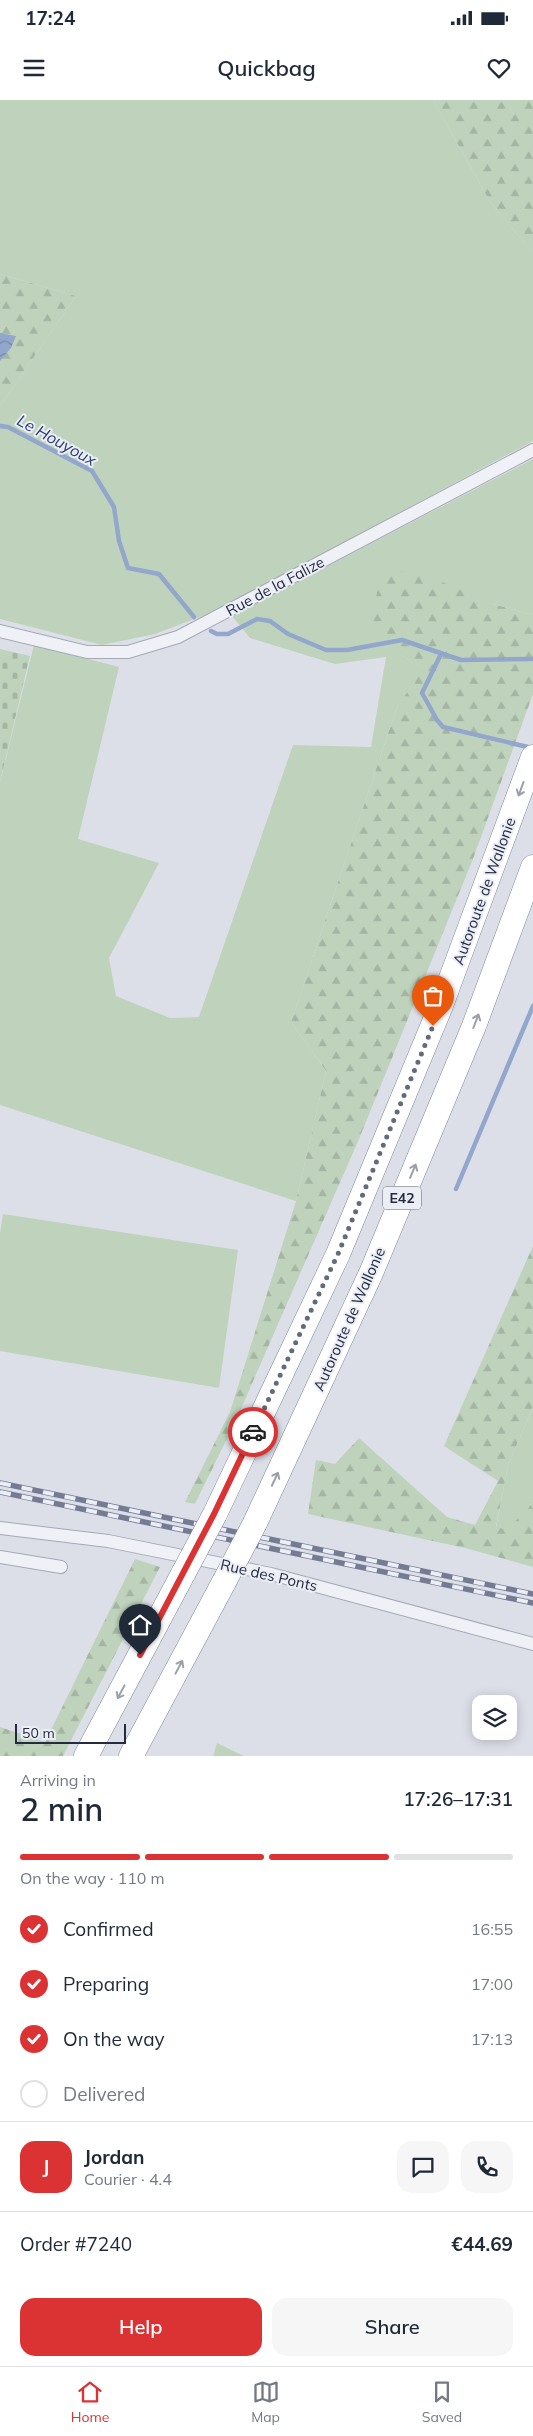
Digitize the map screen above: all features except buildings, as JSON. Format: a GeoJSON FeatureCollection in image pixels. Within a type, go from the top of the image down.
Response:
{"type":"FeatureCollection","features":[{"type":"Feature","properties":{"kind":"highway","name":"Autoroute de Wallonie"},"geometry":{"type":"LineString","coordinates":[[86,1756],[214,1514],[338,1254],[440,1008],[533,756]]}},
{"type":"Feature","properties":{"kind":"highway","name":"Autoroute de Wallonie"},"geometry":{"type":"LineString","coordinates":[[131,1756],[255,1523],[375,1264],[474,1026],[533,867]]}},
{"type":"Feature","properties":{"kind":"street","name":"Rue de la Falize"},"geometry":{"type":"LineString","coordinates":[[0,631],[87,652],[128,652],[178,637],[533,450]]}},
{"type":"Feature","properties":{"kind":"street","name":"Rue des Ponts"},"geometry":{"type":"LineString","coordinates":[[0,1528],[108,1541],[271,1574],[533,1644]]}},
{"type":"Feature","properties":{"kind":"street"},"geometry":{"type":"LineString","coordinates":[[0,1557],[60,1567]]}},
{"type":"Feature","properties":{"kind":"green space"},"geometry":{"type":"Polygon","coordinates":[[[0,100],[433,100],[490,202],[533,253],[533,441],[218,610],[155,634],[102,645],[0,619],[0,406],[76,296],[0,274],[0,100]]]}},
{"type":"Feature","properties":{"kind":"green space"},"geometry":{"type":"Polygon","coordinates":[[[433,100],[533,100],[533,253],[490,202],[433,100]]]}},
{"type":"Feature","properties":{"kind":"green space"},"geometry":{"type":"Polygon","coordinates":[[[0,274],[76,296],[0,406],[0,274]]]}},
{"type":"Feature","properties":{"kind":"green space"},"geometry":{"type":"Polygon","coordinates":[[[533,459],[533,615],[493,604],[401,655],[425,668],[397,707],[291,1022],[326,1071],[296,1201],[0,1105],[0,782],[34,645],[119,667],[78,839],[159,863],[109,958],[116,996],[170,1018],[199,1017],[293,745],[371,747],[386,657],[335,664],[250,638],[232,616],[533,459]]]}},
{"type":"Feature","properties":{"kind":"green space"},"geometry":{"type":"Polygon","coordinates":[[[383,569],[424,574],[493,604],[533,615],[533,694],[473,859],[359,1139],[237,1418],[195,1504],[185,1502],[230,1412],[296,1201],[326,1071],[291,1022],[397,707],[424,668],[401,655],[371,617],[383,569]]]}},
{"type":"Feature","properties":{"kind":"green space"},"geometry":{"type":"Polygon","coordinates":[[[0,649],[30,656],[0,782],[0,649]]]}},
{"type":"Feature","properties":{"kind":"green space"},"geometry":{"type":"Polygon","coordinates":[[[3,1214],[238,1250],[219,1388],[0,1351],[0,1233],[3,1214]]]}},
{"type":"Feature","properties":{"kind":"green space"},"geometry":{"type":"Polygon","coordinates":[[[533,1246],[533,1407],[508,1465],[496,1527],[507,1530],[533,1503],[533,1567],[465,1548],[308,1514],[316,1460],[335,1464],[359,1438],[447,1517],[475,1525],[498,1481],[444,1446],[533,1246]]]}},
{"type":"Feature","properties":{"kind":"green space"},"geometry":{"type":"Polygon","coordinates":[[[533,1407],[533,1503],[507,1531],[496,1528],[508,1465],[533,1407]]]}},
{"type":"Feature","properties":{"kind":"green space"},"geometry":{"type":"Polygon","coordinates":[[[135,1559],[160,1567],[63,1756],[0,1756],[0,1727],[45,1742],[135,1559]]]}},
{"type":"Feature","properties":{"kind":"green space"},"geometry":{"type":"Polygon","coordinates":[[[217,1743],[244,1756],[213,1756],[217,1743]]]}},
{"type":"Feature","properties":{"kind":"water"},"geometry":{"type":"Polygon","coordinates":[[[0,333],[16,336],[11,348],[0,361],[0,333]]]}},
{"type":"Feature","properties":{"kind":"waterway","name":"Le Houyoux"},"geometry":{"type":"LineString","coordinates":[[0,426],[8,427],[92,471],[114,507],[119,541],[128,568],[159,574],[194,617]]}},
{"type":"Feature","properties":{"kind":"waterway","name":"Le Houyoux"},"geometry":{"type":"LineString","coordinates":[[211,631],[217,634],[228,634],[257,619],[270,621],[288,634],[326,650],[347,650],[402,640],[461,660],[533,659]]}},
{"type":"Feature","properties":{"kind":"waterway"},"geometry":{"type":"LineString","coordinates":[[441,654],[422,693],[443,727],[532,748]]}},
{"type":"Feature","properties":{"kind":"waterway"},"geometry":{"type":"LineString","coordinates":[[456,1189],[533,1006]]}},
{"type":"Feature","properties":{"kind":"railway"},"geometry":{"type":"LineString","coordinates":[[0,1483],[533,1594]]}},
{"type":"Feature","properties":{"kind":"railway"},"geometry":{"type":"LineString","coordinates":[[0,1492],[533,1603]]}},
{"type":"Feature","properties":{"kind":"way so far"},"geometry":{"type":"LineString","coordinates":[[253,1432],[338,1254],[433,1026]]}},
{"type":"Feature","properties":{"kind":"route"},"geometry":{"type":"LineString","coordinates":[[140,1655],[214,1514],[253,1432]]}}]}
